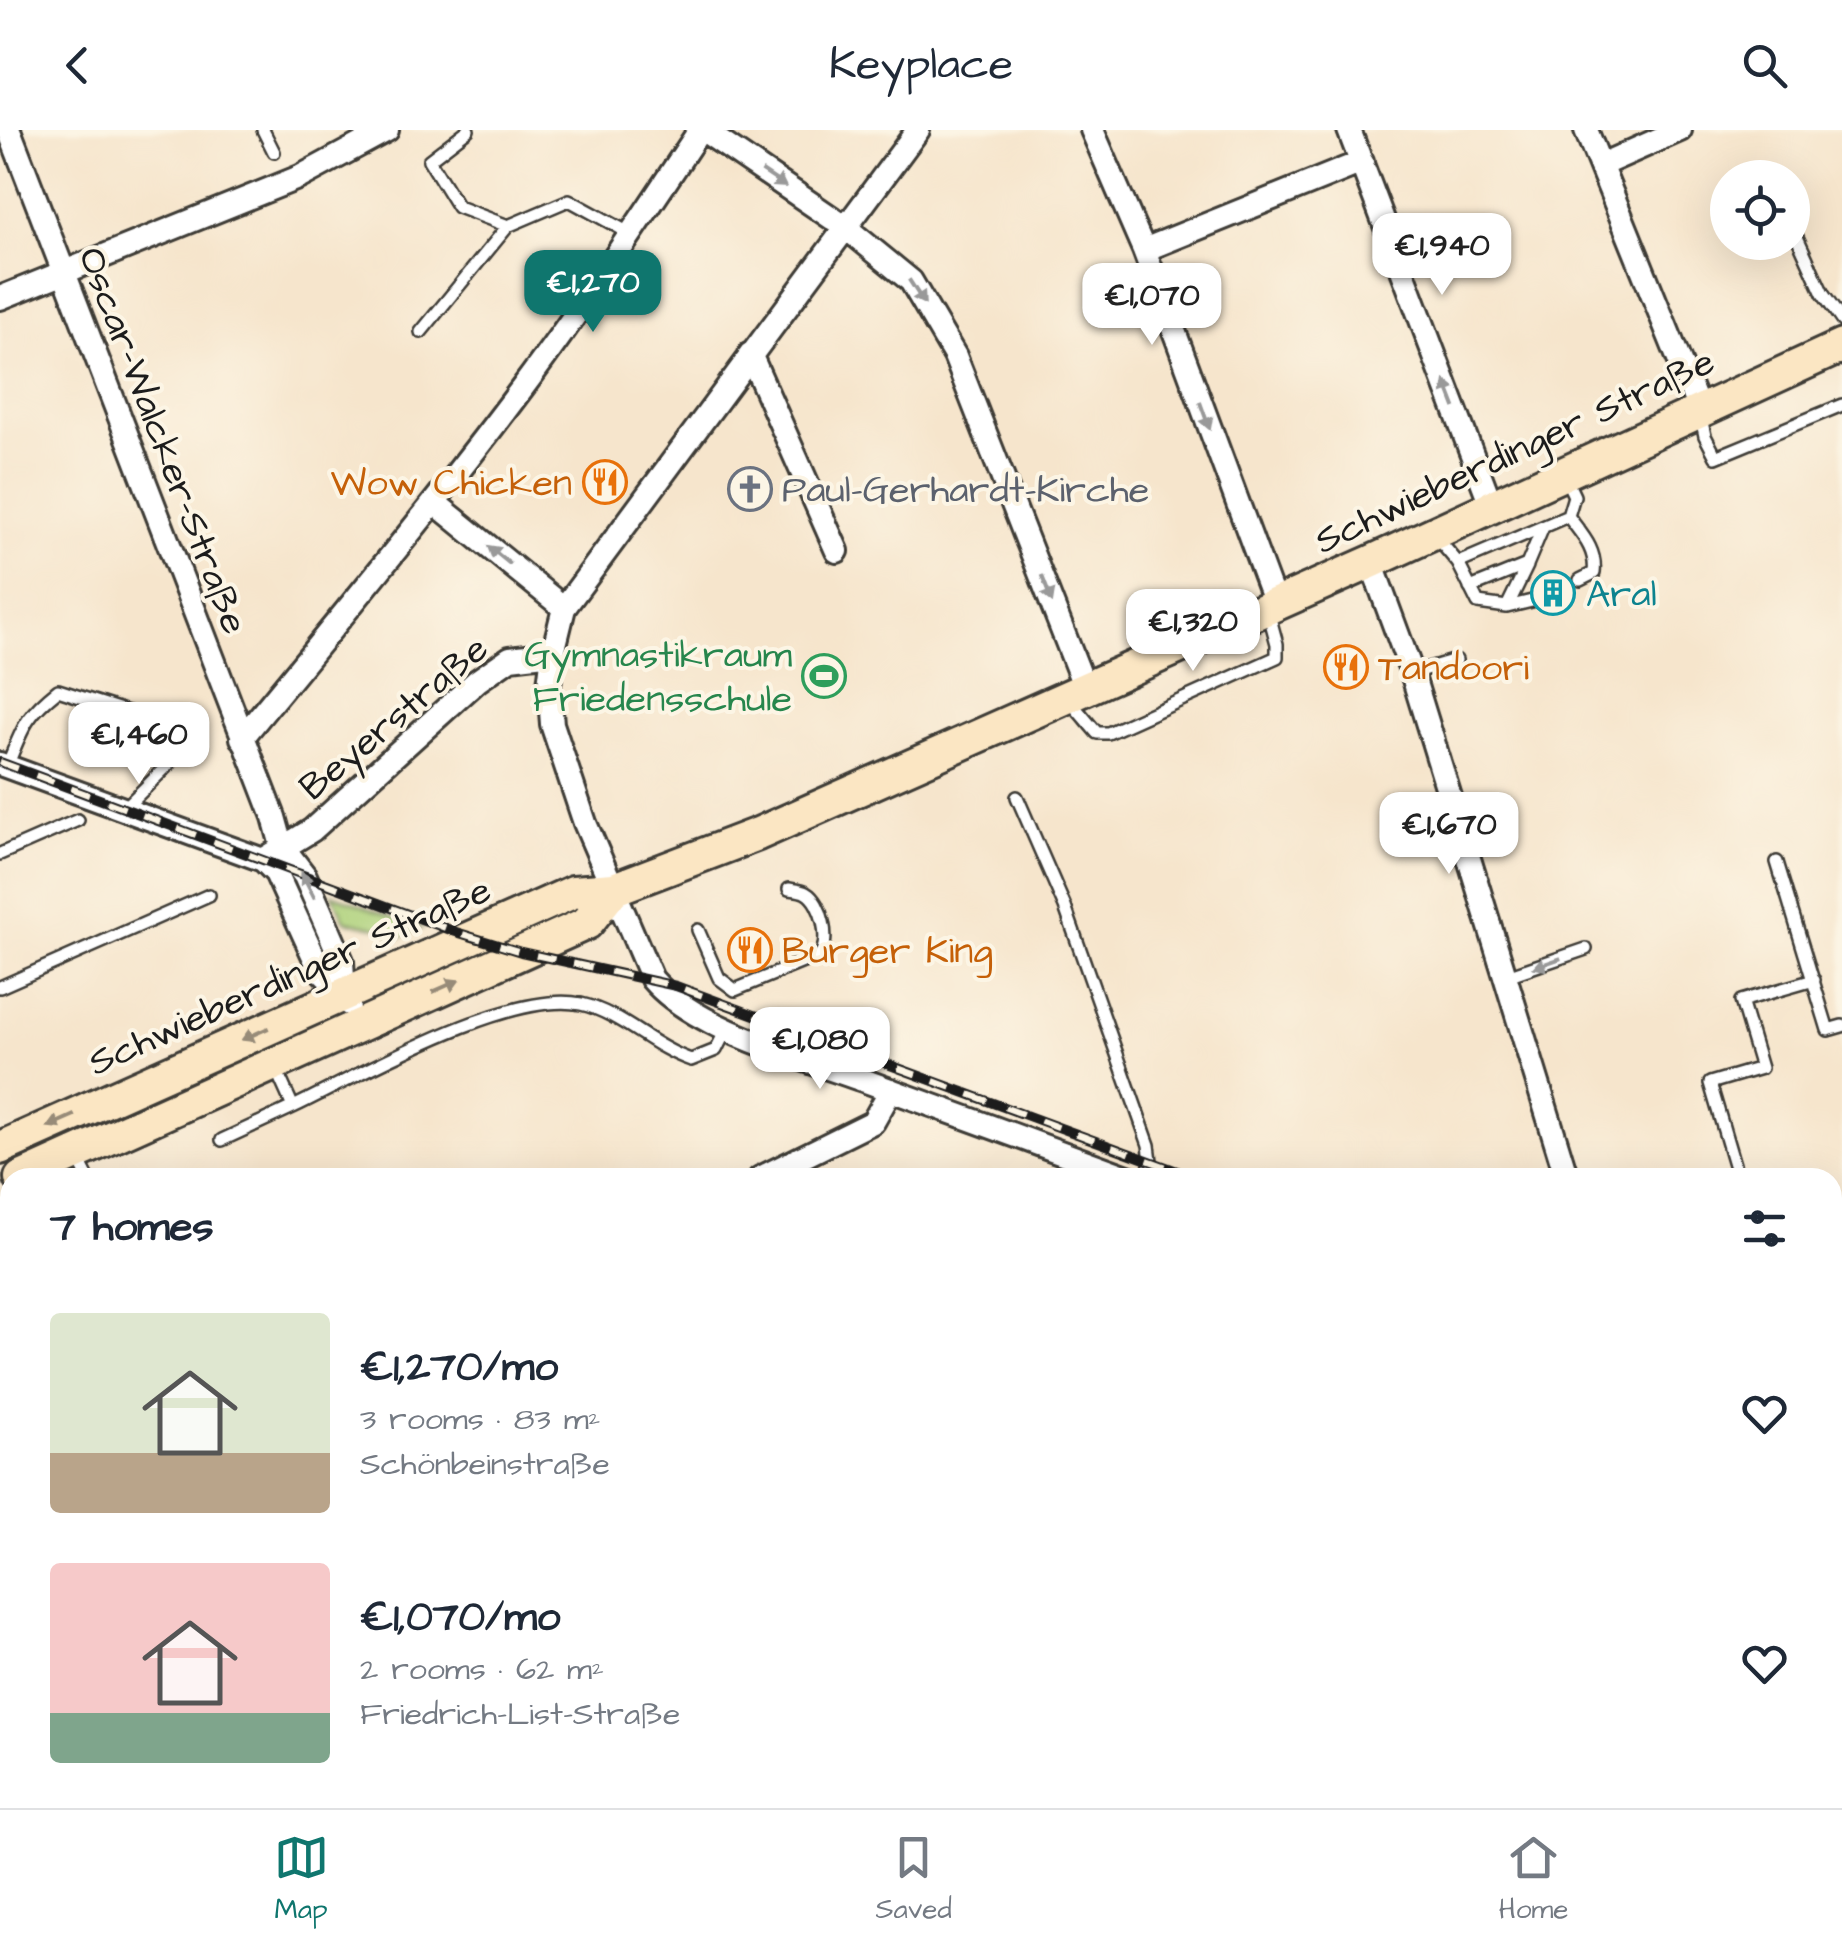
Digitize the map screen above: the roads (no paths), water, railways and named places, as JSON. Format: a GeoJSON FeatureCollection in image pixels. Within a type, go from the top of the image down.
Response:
{"type":"FeatureCollection","features":[{"type":"Feature","properties":{"kind":"main road","name":"Schwieberdinger Straße"},"geometry":{"type":"LineString","coordinates":[[0,1148],[573,892],[614,889],[758,834],[1370,562],[1842,346]]}},
{"type":"Feature","properties":{"kind":"main road","name":"Schwieberdinger Straße"},"geometry":{"type":"LineString","coordinates":[[82,1165],[273,1063],[587,923],[614,889]]}},
{"type":"Feature","properties":{"kind":"street"},"geometry":{"type":"LineString","coordinates":[[0,298],[300,177],[387,130]]}},
{"type":"Feature","properties":{"kind":"street"},"geometry":{"type":"LineString","coordinates":[[242,738],[435,503],[545,358],[701,130],[845,227],[911,280],[955,356],[1076,692]]}},
{"type":"Feature","properties":{"kind":"street"},"geometry":{"type":"LineString","coordinates":[[918,130],[564,608],[552,654],[552,724],[585,823],[652,979],[668,998],[727,1028],[1103,1168]]}},
{"type":"Feature","properties":{"kind":"street"},"geometry":{"type":"LineString","coordinates":[[1092,130],[1144,250],[1271,605]]}},
{"type":"Feature","properties":{"kind":"street"},"geometry":{"type":"LineString","coordinates":[[1349,130],[1492,507]]}},
{"type":"Feature","properties":{"kind":"street"},"geometry":{"type":"LineString","coordinates":[[1586,130],[1699,409]]}},
{"type":"Feature","properties":{"kind":"street"},"geometry":{"type":"LineString","coordinates":[[1601,164],[1680,130]]}},
{"type":"Feature","properties":{"kind":"street","name":"Oscar-Walcker-Straße"},"geometry":{"type":"LineString","coordinates":[[12,131],[242,738],[272,853],[305,876],[342,961],[344,994],[357,1026]]}},
{"type":"Feature","properties":{"kind":"street"},"geometry":{"type":"LineString","coordinates":[[1144,250],[1362,162]]}},
{"type":"Feature","properties":{"kind":"street"},"geometry":{"type":"LineString","coordinates":[[750,354],[837,551]]}},
{"type":"Feature","properties":{"kind":"street"},"geometry":{"type":"LineString","coordinates":[[435,503],[564,608]]}},
{"type":"Feature","properties":{"kind":"street"},"geometry":{"type":"LineString","coordinates":[[1370,562],[1412,673],[1564,1168]]}},
{"type":"Feature","properties":{"kind":"street","name":"Beyerstraße"},"geometry":{"type":"LineString","coordinates":[[272,853],[312,830],[477,682],[510,658],[552,654]]}},
{"type":"Feature","properties":{"kind":"street"},"geometry":{"type":"LineString","coordinates":[[3,765],[124,809],[272,853]]}},
{"type":"Feature","properties":{"kind":"street"},"geometry":{"type":"LineString","coordinates":[[780,1168],[873,1122],[891,1090]]}},
{"type":"Feature","properties":{"kind":"lane"},"geometry":{"type":"LineString","coordinates":[[263,130],[274,152]]}},
{"type":"Feature","properties":{"kind":"lane"},"geometry":{"type":"LineString","coordinates":[[468,130],[429,160],[458,207],[508,226]]}},
{"type":"Feature","properties":{"kind":"lane"},"geometry":{"type":"LineString","coordinates":[[422,332],[508,226],[568,200],[631,234]]}},
{"type":"Feature","properties":{"kind":"lane"},"geometry":{"type":"LineString","coordinates":[[1807,260],[1822,294],[1842,321]]}},
{"type":"Feature","properties":{"kind":"lane"},"geometry":{"type":"LineString","coordinates":[[1699,409],[1704,436],[1716,458],[1842,405]]}},
{"type":"Feature","properties":{"kind":"lane"},"geometry":{"type":"LineString","coordinates":[[1458,564],[1568,516],[1574,496],[1564,473]]}},
{"type":"Feature","properties":{"kind":"lane"},"geometry":{"type":"LineString","coordinates":[[1568,516],[1589,542],[1595,564],[1594,574],[1580,580]]}},
{"type":"Feature","properties":{"kind":"lane"},"geometry":{"type":"LineString","coordinates":[[1507,607],[1543,527]]}},
{"type":"Feature","properties":{"kind":"lane"},"geometry":{"type":"LineString","coordinates":[[1433,533],[1458,564],[1478,603],[1507,607],[1532,600]]}},
{"type":"Feature","properties":{"kind":"lane"},"geometry":{"type":"LineString","coordinates":[[1470,588],[1527,565]]}},
{"type":"Feature","properties":{"kind":"lane"},"geometry":{"type":"LineString","coordinates":[[1076,692],[1097,733],[1108,733],[1276,657],[1271,605]]}},
{"type":"Feature","properties":{"kind":"lane"},"geometry":{"type":"LineString","coordinates":[[1412,673],[1456,660]]}},
{"type":"Feature","properties":{"kind":"lane"},"geometry":{"type":"LineString","coordinates":[[3,765],[33,710],[58,690],[180,729],[169,764],[124,809]]}},
{"type":"Feature","properties":{"kind":"lane"},"geometry":{"type":"LineString","coordinates":[[1017,797],[1065,906],[1149,1146],[1149,1168]]}},
{"type":"Feature","properties":{"kind":"lane"},"geometry":{"type":"LineString","coordinates":[[0,854],[78,820]]}},
{"type":"Feature","properties":{"kind":"lane"},"geometry":{"type":"LineString","coordinates":[[1778,862],[1828,1030],[1842,1026]]}},
{"type":"Feature","properties":{"kind":"lane"},"geometry":{"type":"LineString","coordinates":[[698,930],[720,978],[735,990],[820,955],[826,948],[827,931],[812,899],[807,893],[789,889]]}},
{"type":"Feature","properties":{"kind":"lane"},"geometry":{"type":"LineString","coordinates":[[0,987],[210,895]]}},
{"type":"Feature","properties":{"kind":"lane"},"geometry":{"type":"LineString","coordinates":[[1508,976],[1586,949]]}},
{"type":"Feature","properties":{"kind":"lane"},"geometry":{"type":"LineString","coordinates":[[1735,1168],[1710,1083],[1761,1068],[1741,1001],[1814,980]]}},
{"type":"Feature","properties":{"kind":"lane"},"geometry":{"type":"LineString","coordinates":[[222,1140],[428,1042],[528,1007],[584,1005],[691,1060],[716,1050],[727,1028]]}},
{"type":"Feature","properties":{"kind":"lane"},"geometry":{"type":"LineString","coordinates":[[273,1063],[294,1107]]}},
{"type":"Feature","properties":{"kind":"railway"},"geometry":{"type":"LineString","coordinates":[[0,762],[456,932],[521,952],[676,986],[1169,1168]]}},
{"type":"Feature","properties":{"kind":"place","name":"Wow Chicken"},"geometry":{"type":"Point","coordinates":[605,482]}},
{"type":"Feature","properties":{"kind":"place","name":"Paul-Gerhardt-Kirche"},"geometry":{"type":"Point","coordinates":[750,489]}},
{"type":"Feature","properties":{"kind":"place","name":"Aral"},"geometry":{"type":"Point","coordinates":[1553,593]}},
{"type":"Feature","properties":{"kind":"place","name":"Tandoori"},"geometry":{"type":"Point","coordinates":[1346,667]}},
{"type":"Feature","properties":{"kind":"place","name":"Gymnastikraum Friedensschule"},"geometry":{"type":"Point","coordinates":[824,676]}},
{"type":"Feature","properties":{"kind":"place","name":"Burger King"},"geometry":{"type":"Point","coordinates":[750,950]}}]}
